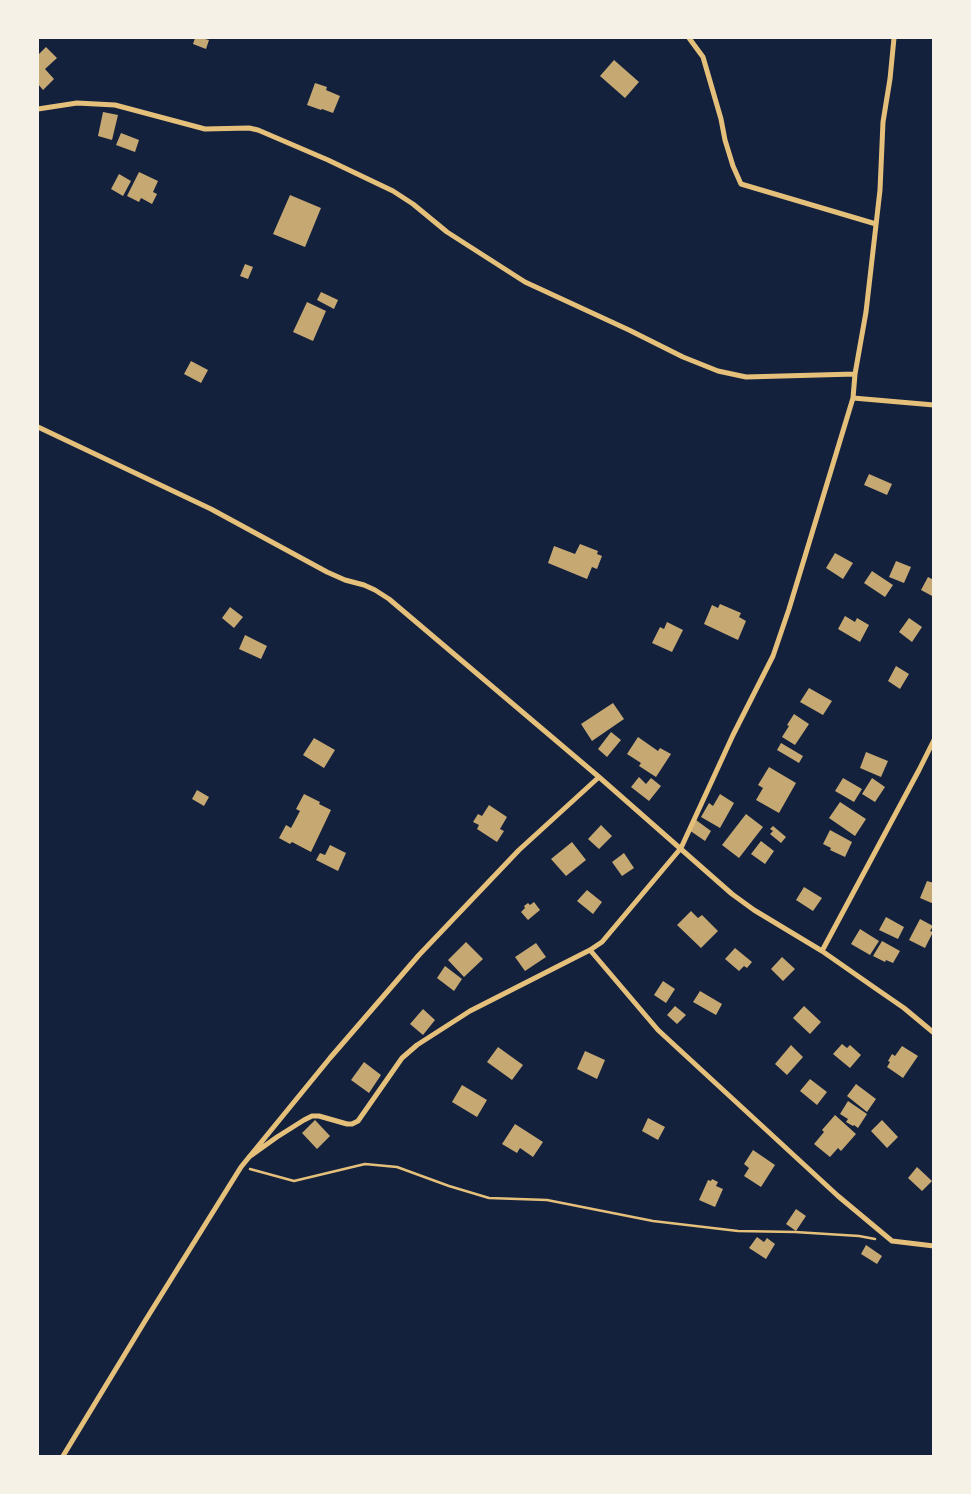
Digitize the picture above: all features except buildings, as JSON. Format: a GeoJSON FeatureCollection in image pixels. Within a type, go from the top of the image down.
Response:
{"type":"FeatureCollection","features":[{"type":"Feature","properties":{"kind":"street"},"geometry":{"type":"LineString","coordinates":[[689,38],[703,56],[732,166],[742,184],[876,224]]}},
{"type":"Feature","properties":{"kind":"street"},"geometry":{"type":"LineString","coordinates":[[249,1157],[312,1116],[320,1116],[352,1124],[362,1116],[409,1050],[470,1011],[596,947],[608,936],[681,848],[733,735],[773,656],[853,398],[855,374],[866,312],[880,190],[882,122],[890,79],[894,38]]}},
{"type":"Feature","properties":{"kind":"street"},"geometry":{"type":"LineString","coordinates":[[38,108],[77,103],[115,104],[205,128],[249,128],[258,130],[393,191],[413,204],[453,237],[525,282],[630,330],[683,357],[718,371],[746,377],[855,374]]}},
{"type":"Feature","properties":{"kind":"street"},"geometry":{"type":"LineString","coordinates":[[853,398],[934,405]]}},
{"type":"Feature","properties":{"kind":"street"},"geometry":{"type":"LineString","coordinates":[[38,427],[211,509],[327,572],[375,590],[389,599],[599,777],[739,899],[822,951],[904,1008],[934,1033]]}},
{"type":"Feature","properties":{"kind":"street"},"geometry":{"type":"LineString","coordinates":[[822,951],[934,740]]}},
{"type":"Feature","properties":{"kind":"street"},"geometry":{"type":"LineString","coordinates":[[63,1456],[241,1167],[337,1050],[455,915],[519,850],[599,777]]}},
{"type":"Feature","properties":{"kind":"street"},"geometry":{"type":"LineString","coordinates":[[590,950],[658,1030],[838,1196],[892,1241],[934,1246]]}},
{"type":"Feature","properties":{"kind":"path"},"geometry":{"type":"LineString","coordinates":[[241,1167],[294,1181],[365,1164],[397,1167],[489,1198],[547,1200],[654,1221],[738,1231],[850,1236],[892,1241]]}}]}
